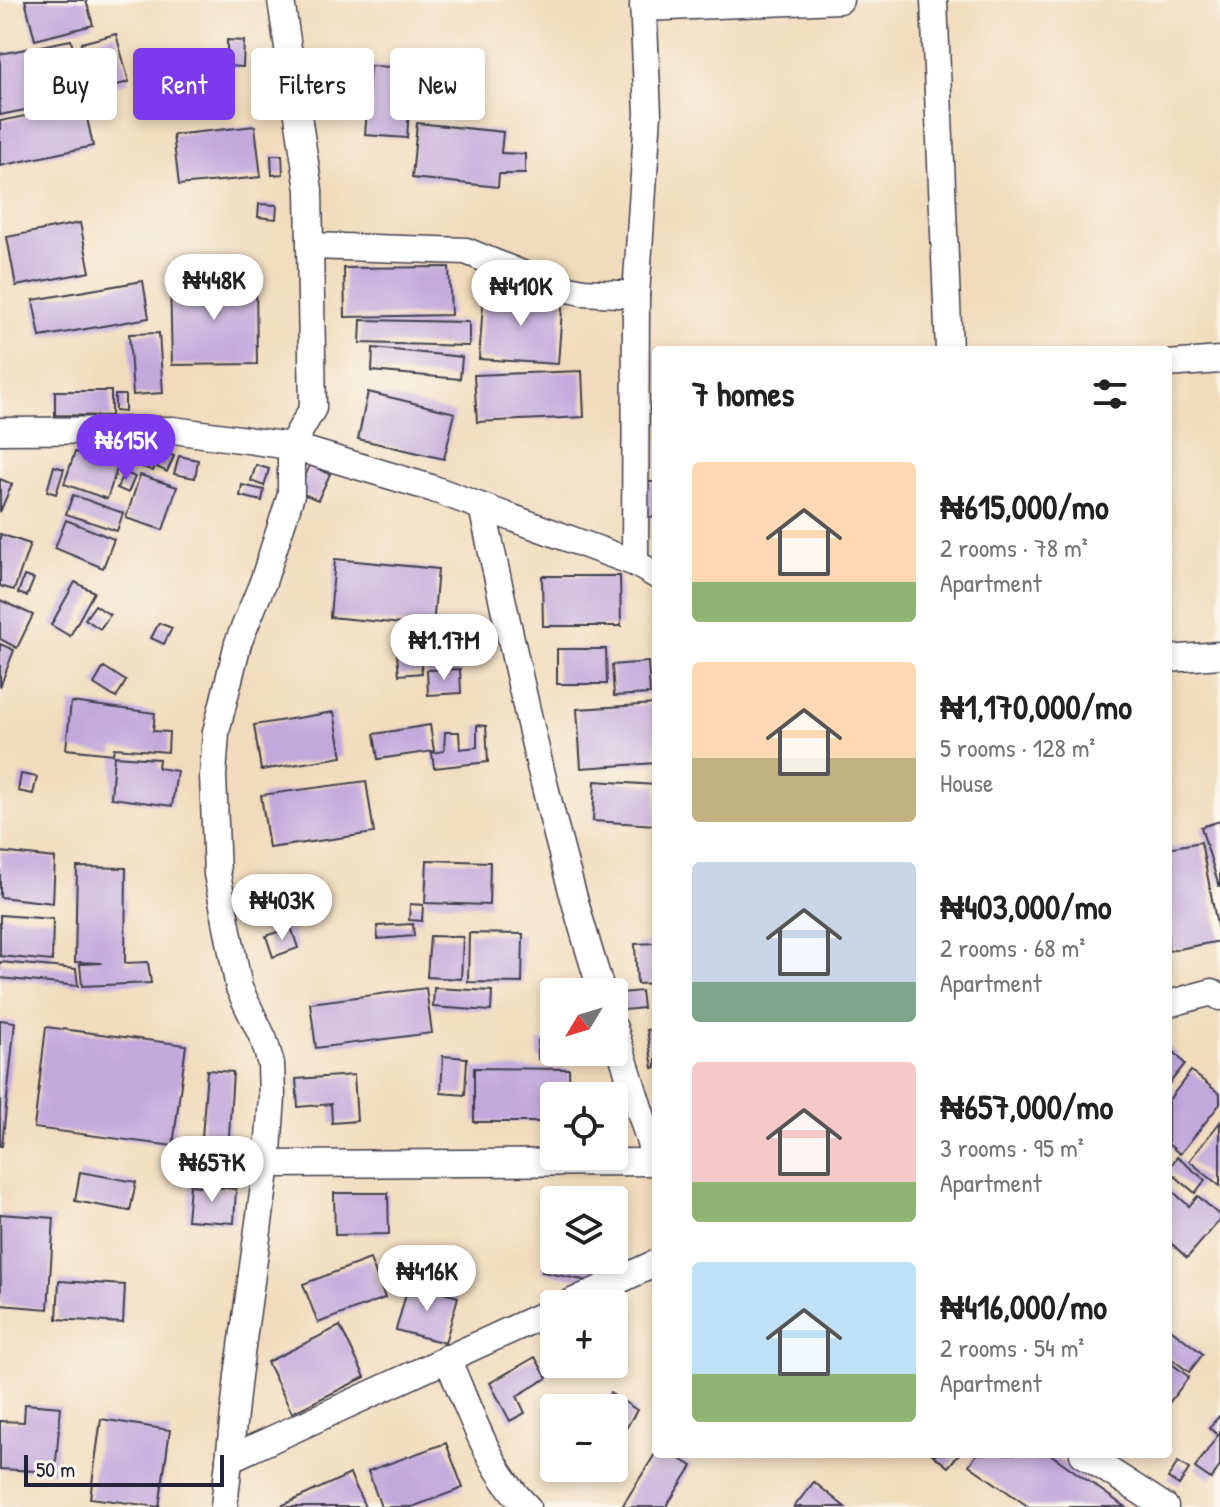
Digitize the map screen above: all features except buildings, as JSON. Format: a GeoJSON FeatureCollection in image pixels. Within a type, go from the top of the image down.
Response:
{"type":"FeatureCollection","features":[{"type":"Feature","properties":{"kind":"street"},"geometry":{"type":"LineString","coordinates":[[224,1507],[267,1164],[272,1098],[271,1064],[264,1040],[239,988],[217,874],[213,776],[216,732],[238,643],[263,582],[291,495],[291,446],[313,408],[309,190],[281,0]]}},
{"type":"Feature","properties":{"kind":"street"},"geometry":{"type":"LineString","coordinates":[[0,431],[173,430],[291,446],[431,488],[646,569],[636,295],[648,114],[643,4],[840,0]]}},
{"type":"Feature","properties":{"kind":"street"},"geometry":{"type":"LineString","coordinates":[[934,0],[949,346]]}},
{"type":"Feature","properties":{"kind":"street"},"geometry":{"type":"LineString","coordinates":[[311,246],[466,251],[549,285],[583,292],[636,295]]}},
{"type":"Feature","properties":{"kind":"street"},"geometry":{"type":"LineString","coordinates":[[1172,364],[1220,360]]}},
{"type":"Feature","properties":{"kind":"street"},"geometry":{"type":"LineString","coordinates":[[482,507],[537,757],[575,909],[597,978]]}},
{"type":"Feature","properties":{"kind":"street"},"geometry":{"type":"LineString","coordinates":[[1172,659],[1220,655]]}},
{"type":"Feature","properties":{"kind":"street"},"geometry":{"type":"LineString","coordinates":[[1172,1003],[1212,992],[1220,997]]}},
{"type":"Feature","properties":{"kind":"street"},"geometry":{"type":"LineString","coordinates":[[626,1066],[652,1149]]}},
{"type":"Feature","properties":{"kind":"street"},"geometry":{"type":"LineString","coordinates":[[267,1164],[652,1162]]}},
{"type":"Feature","properties":{"kind":"street"},"geometry":{"type":"LineString","coordinates":[[598,1290],[652,1265]]}},
{"type":"Feature","properties":{"kind":"street"},"geometry":{"type":"LineString","coordinates":[[229,1459],[540,1316]]}},
{"type":"Feature","properties":{"kind":"street"},"geometry":{"type":"LineString","coordinates":[[447,1358],[492,1457],[514,1493],[527,1507]]}},
{"type":"Feature","properties":{"kind":"street"},"geometry":{"type":"LineString","coordinates":[[1089,1458],[1165,1507]]}}]}
